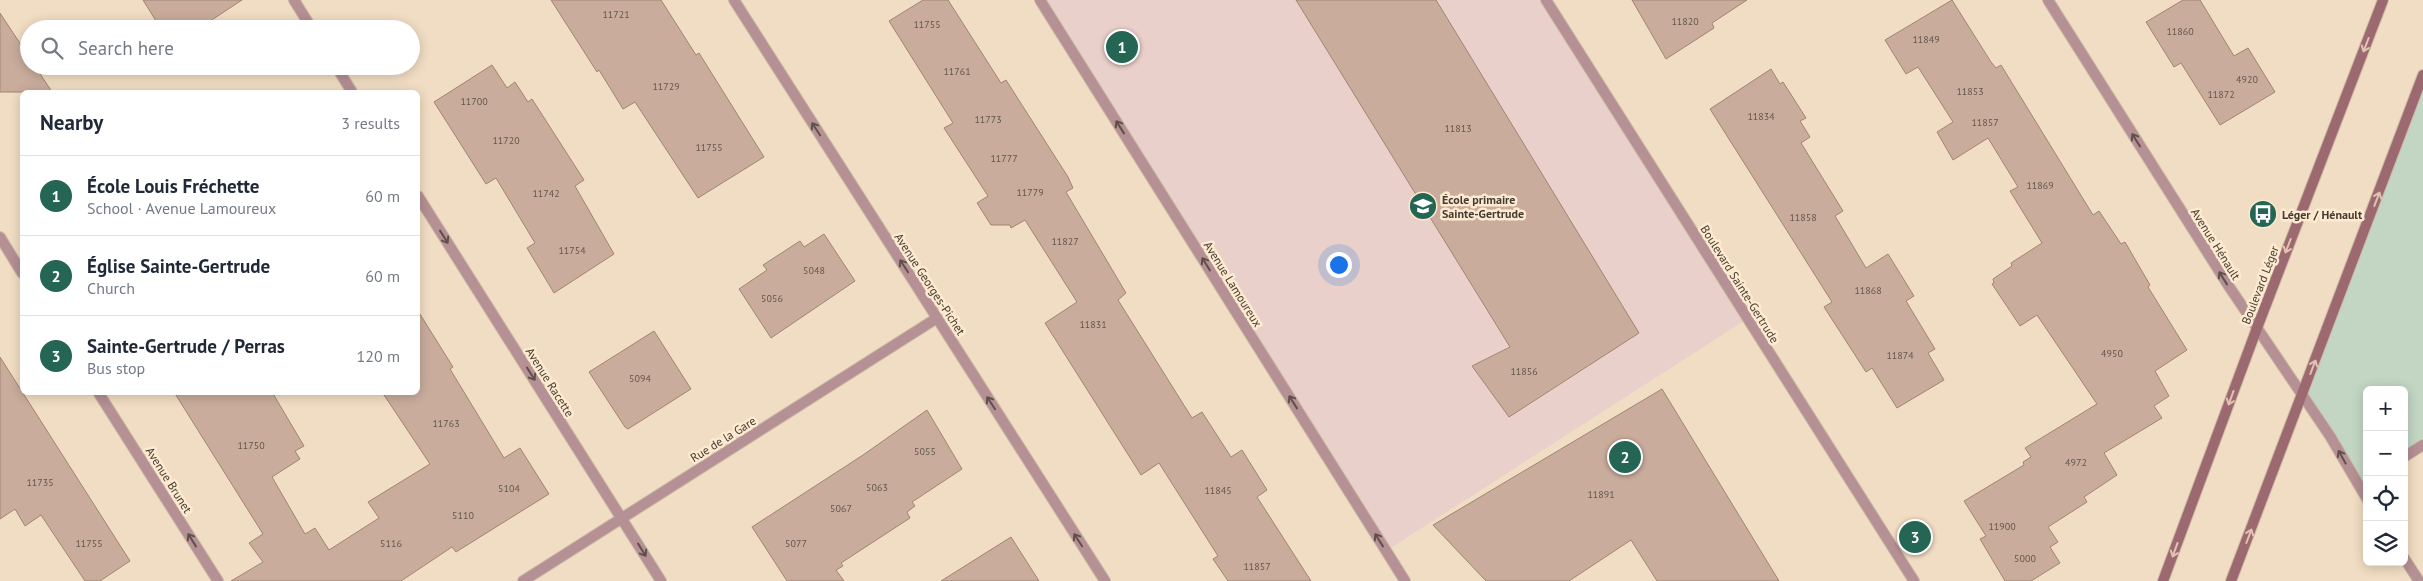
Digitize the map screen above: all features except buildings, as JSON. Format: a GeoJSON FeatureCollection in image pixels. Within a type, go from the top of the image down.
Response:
{"type":"FeatureCollection","features":[{"type":"Feature","properties":{"kind":"main road","name":"Boulevard Léger"},"geometry":{"type":"LineString","coordinates":[[2163,581],[2256,328],[2384,0]]}},
{"type":"Feature","properties":{"kind":"main road"},"geometry":{"type":"LineString","coordinates":[[2231,581],[2423,75]]}},
{"type":"Feature","properties":{"kind":"street"},"geometry":{"type":"LineString","coordinates":[[294,0],[306,20]]}},
{"type":"Feature","properties":{"kind":"street","name":"Avenue Georges-Pichet"},"geometry":{"type":"LineString","coordinates":[[734,0],[1104,581]]}},
{"type":"Feature","properties":{"kind":"street","name":"Avenue Lamoureux"},"geometry":{"type":"LineString","coordinates":[[1040,0],[1405,581]]}},
{"type":"Feature","properties":{"kind":"street","name":"Boulevard Sainte-Gertrude"},"geometry":{"type":"LineString","coordinates":[[1546,0],[1914,581]]}},
{"type":"Feature","properties":{"kind":"street","name":"Avenue Hénault"},"geometry":{"type":"LineString","coordinates":[[2048,0],[2256,328],[2363,486]]}},
{"type":"Feature","properties":{"kind":"street"},"geometry":{"type":"LineString","coordinates":[[342,75],[351,90]]}},
{"type":"Feature","properties":{"kind":"street","name":"Avenue Racette"},"geometry":{"type":"LineString","coordinates":[[420,199],[662,581]]}},
{"type":"Feature","properties":{"kind":"street"},"geometry":{"type":"LineString","coordinates":[[0,237],[20,270]]}},
{"type":"Feature","properties":{"kind":"street","name":"Rue de la Gare"},"geometry":{"type":"LineString","coordinates":[[522,581],[937,318]]}},
{"type":"Feature","properties":{"kind":"street","name":"Avenue Brunet"},"geometry":{"type":"LineString","coordinates":[[100,395],[218,581]]}},
{"type":"Feature","properties":{"kind":"street"},"geometry":{"type":"LineString","coordinates":[[2408,454],[2423,445]]}},
{"type":"Feature","properties":{"kind":"street"},"geometry":{"type":"LineString","coordinates":[[2408,564],[2419,581]]}},
{"type":"Feature","properties":{"kind":"shaded area","name":"École primaire Sainte-Gertrude"},"geometry":{"type":"Polygon","coordinates":[[[1040,0],[1546,0],[1747,319],[1386,551],[1040,0]]]}},
{"type":"Feature","properties":{"kind":"green space"},"geometry":{"type":"Polygon","coordinates":[[[2423,75],[2423,438],[2408,450],[2408,386],[2363,386],[2363,486],[2360,488],[2303,395],[2423,75]]]}},
{"type":"Feature","properties":{"kind":"place","name":"École Louis Fréchette"},"geometry":{"type":"Point","coordinates":[1122,47]}},
{"type":"Feature","properties":{"kind":"place","name":"École primaire Sainte-Gertrude"},"geometry":{"type":"Point","coordinates":[1423,206]}},
{"type":"Feature","properties":{"kind":"place","name":"Léger / Hénault"},"geometry":{"type":"Point","coordinates":[2263,214]}},
{"type":"Feature","properties":{"kind":"place","name":"Église Sainte-Gertrude"},"geometry":{"type":"Point","coordinates":[1625,457]}},
{"type":"Feature","properties":{"kind":"place","name":"Sainte-Gertrude / Perras"},"geometry":{"type":"Point","coordinates":[1915,537]}}]}
